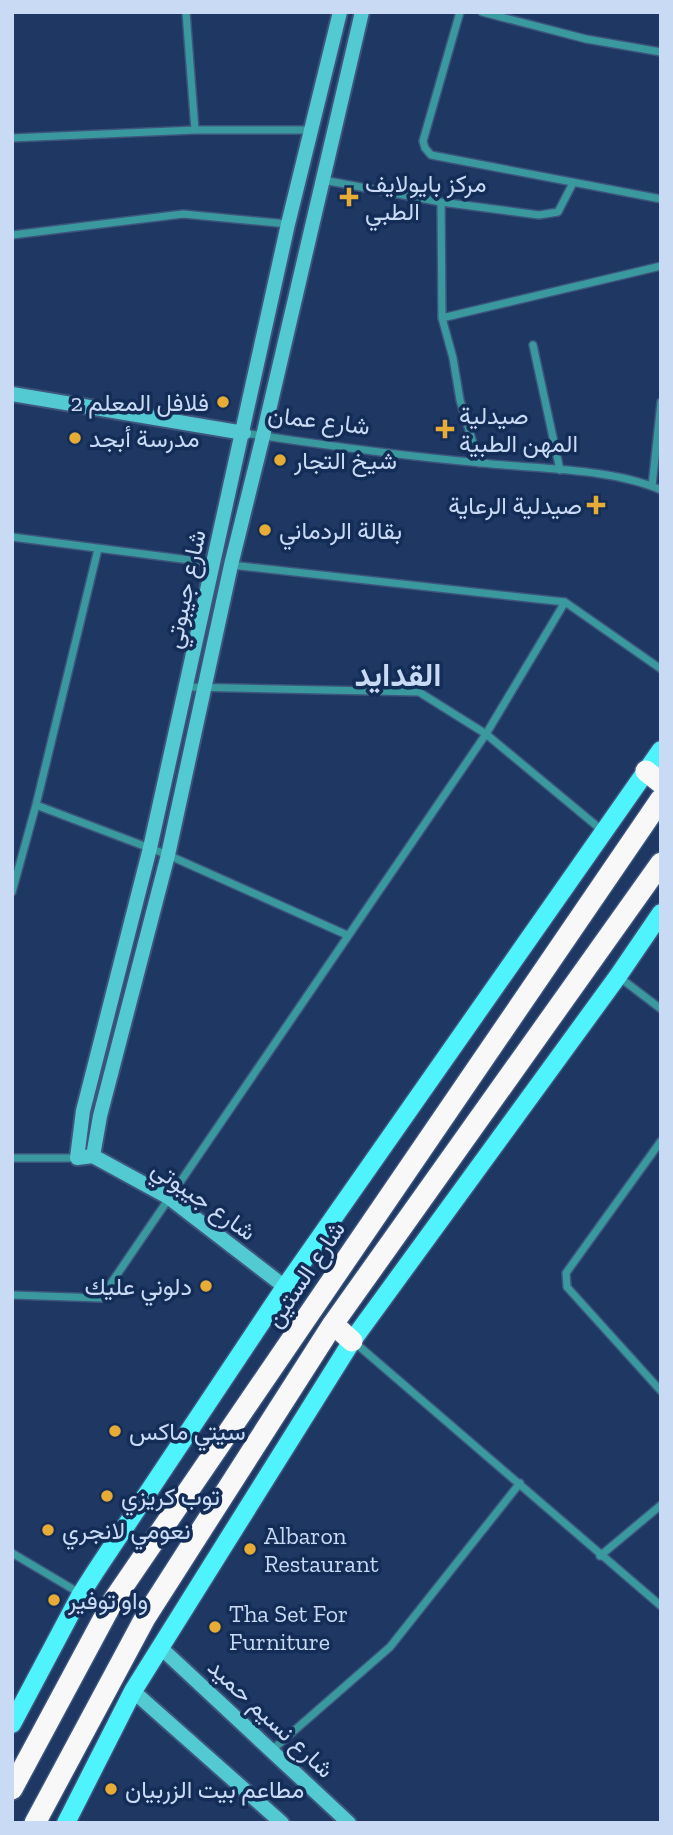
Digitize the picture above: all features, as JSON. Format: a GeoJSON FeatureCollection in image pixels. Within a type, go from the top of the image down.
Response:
{"type":"FeatureCollection","features":[{"type":"Feature","properties":{"kind":"highway","name":"شارع الستين"},"geometry":{"type":"LineString","coordinates":[[12,1789],[113,1601],[661,799]]}},
{"type":"Feature","properties":{"kind":"highway"},"geometry":{"type":"LineString","coordinates":[[35,1823],[145,1618],[333,1324],[661,863]]}},
{"type":"Feature","properties":{"kind":"highway"},"geometry":{"type":"LineString","coordinates":[[333,1324],[352,1341]]}},
{"type":"Feature","properties":{"kind":"main road","name":"شارع الستين"},"geometry":{"type":"LineString","coordinates":[[12,1724],[81,1594],[285,1287],[604,833],[653,777],[661,750]]}},
{"type":"Feature","properties":{"kind":"main road"},"geometry":{"type":"LineString","coordinates":[[66,1823],[133,1691],[352,1341],[661,913]]}},
{"type":"Feature","properties":{"kind":"street"},"geometry":{"type":"LineString","coordinates":[[186,12],[195,130]]}},
{"type":"Feature","properties":{"kind":"street","name":"شارع جيبوتي"},"geometry":{"type":"LineString","coordinates":[[77,1158],[83,1111],[150,848],[244,433],[288,224],[340,12]]}},
{"type":"Feature","properties":{"kind":"street","name":"شارع جيبوتي"},"geometry":{"type":"LineString","coordinates":[[285,1287],[168,1197],[93,1156],[100,1116],[168,855],[230,565],[263,436],[362,12]]}},
{"type":"Feature","properties":{"kind":"street"},"geometry":{"type":"LineString","coordinates":[[460,12],[423,141],[431,155],[661,199]]}},
{"type":"Feature","properties":{"kind":"street"},"geometry":{"type":"LineString","coordinates":[[488,13],[586,39],[661,51]]}},
{"type":"Feature","properties":{"kind":"street"},"geometry":{"type":"LineString","coordinates":[[12,138],[195,130],[311,130]]}},
{"type":"Feature","properties":{"kind":"street"},"geometry":{"type":"LineString","coordinates":[[323,180],[441,202],[529,214],[558,212],[573,183]]}},
{"type":"Feature","properties":{"kind":"street"},"geometry":{"type":"LineString","coordinates":[[441,202],[442,318],[453,358],[460,400],[479,463]]}},
{"type":"Feature","properties":{"kind":"street"},"geometry":{"type":"LineString","coordinates":[[12,235],[183,214],[288,224]]}},
{"type":"Feature","properties":{"kind":"street"},"geometry":{"type":"LineString","coordinates":[[442,318],[661,266]]}},
{"type":"Feature","properties":{"kind":"street"},"geometry":{"type":"LineString","coordinates":[[533,345],[560,470]]}},
{"type":"Feature","properties":{"kind":"street","name":"شارع عمان"},"geometry":{"type":"LineString","coordinates":[[12,394],[263,436],[608,476],[661,490]]}},
{"type":"Feature","properties":{"kind":"street"},"geometry":{"type":"LineString","coordinates":[[652,486],[661,402]]}},
{"type":"Feature","properties":{"kind":"street"},"geometry":{"type":"LineString","coordinates":[[12,537],[213,564],[565,602],[661,669]]}},
{"type":"Feature","properties":{"kind":"street"},"geometry":{"type":"LineString","coordinates":[[12,892],[36,805],[98,549]]}},
{"type":"Feature","properties":{"kind":"street"},"geometry":{"type":"LineString","coordinates":[[12,1295],[101,1298],[486,734],[565,602]]}},
{"type":"Feature","properties":{"kind":"street"},"geometry":{"type":"LineString","coordinates":[[187,687],[419,692],[486,734],[604,833]]}},
{"type":"Feature","properties":{"kind":"street"},"geometry":{"type":"LineString","coordinates":[[36,805],[168,855],[347,935]]}},
{"type":"Feature","properties":{"kind":"street"},"geometry":{"type":"LineString","coordinates":[[618,976],[661,1009]]}},
{"type":"Feature","properties":{"kind":"street"},"geometry":{"type":"LineString","coordinates":[[661,1141],[566,1273],[567,1287],[661,1391]]}},
{"type":"Feature","properties":{"kind":"street"},"geometry":{"type":"LineString","coordinates":[[12,1158],[93,1156]]}},
{"type":"Feature","properties":{"kind":"street"},"geometry":{"type":"LineString","coordinates":[[352,1341],[661,1606]]}},
{"type":"Feature","properties":{"kind":"street"},"geometry":{"type":"LineString","coordinates":[[272,1750],[390,1647],[520,1483]]}},
{"type":"Feature","properties":{"kind":"street"},"geometry":{"type":"LineString","coordinates":[[600,1556],[661,1505]]}},
{"type":"Feature","properties":{"kind":"street"},"geometry":{"type":"LineString","coordinates":[[12,1553],[81,1594]]}},
{"type":"Feature","properties":{"kind":"street","name":"شارع نسيم حميد"},"geometry":{"type":"LineString","coordinates":[[161,1648],[349,1823]]}},
{"type":"Feature","properties":{"kind":"street"},"geometry":{"type":"LineString","coordinates":[[133,1691],[282,1823]]}},
{"type":"Feature","properties":{"kind":"place","name":"مركز بايولايف الطبي"},"geometry":{"type":"Point","coordinates":[349,197]}},
{"type":"Feature","properties":{"kind":"place","name":"فلافل المعلم 2"},"geometry":{"type":"Point","coordinates":[223,402]}},
{"type":"Feature","properties":{"kind":"place","name":"صيدلية المهن الطبية"},"geometry":{"type":"Point","coordinates":[445,429]}},
{"type":"Feature","properties":{"kind":"place","name":"مدرسة أبجد"},"geometry":{"type":"Point","coordinates":[75,438]}},
{"type":"Feature","properties":{"kind":"place","name":"شيخ التجار"},"geometry":{"type":"Point","coordinates":[280,460]}},
{"type":"Feature","properties":{"kind":"place","name":"صيدلية الرعاية"},"geometry":{"type":"Point","coordinates":[596,505]}},
{"type":"Feature","properties":{"kind":"place","name":"بقالة الردماني"},"geometry":{"type":"Point","coordinates":[265,530]}},
{"type":"Feature","properties":{"kind":"place","name":"دلوني عليك"},"geometry":{"type":"Point","coordinates":[206,1286]}},
{"type":"Feature","properties":{"kind":"place","name":"سيتي ماكس"},"geometry":{"type":"Point","coordinates":[115,1431]}},
{"type":"Feature","properties":{"kind":"place","name":"توب كريزي"},"geometry":{"type":"Point","coordinates":[107,1496]}},
{"type":"Feature","properties":{"kind":"place","name":"نعومي لانجري"},"geometry":{"type":"Point","coordinates":[48,1530]}},
{"type":"Feature","properties":{"kind":"place","name":"Albaron Restaurant"},"geometry":{"type":"Point","coordinates":[250,1549]}},
{"type":"Feature","properties":{"kind":"place","name":"واو توفير"},"geometry":{"type":"Point","coordinates":[54,1600]}},
{"type":"Feature","properties":{"kind":"place","name":"Tha Set For Furniture"},"geometry":{"type":"Point","coordinates":[215,1627]}},
{"type":"Feature","properties":{"kind":"place","name":"مطاعم بيت الزربيان"},"geometry":{"type":"Point","coordinates":[111,1789]}},
{"type":"Feature","properties":{"kind":"district","name":"القدايد"},"geometry":{"type":"Point","coordinates":[398,675]}}]}
